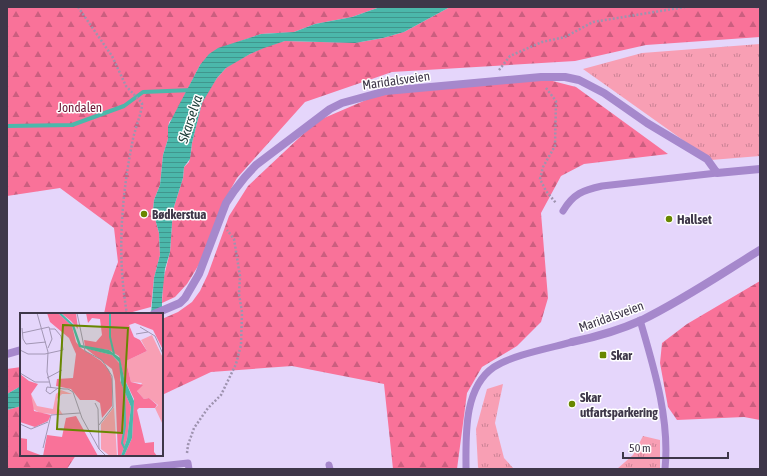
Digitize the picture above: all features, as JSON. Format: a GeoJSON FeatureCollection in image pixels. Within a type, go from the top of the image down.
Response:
{"type":"FeatureCollection","features":[{"type":"Feature","properties":{"kind":"street","name":"Maridalsveien"},"geometry":{"type":"LineString","coordinates":[[157,313],[180,303],[185,298],[192,287],[211,244],[226,203],[234,190],[256,165],[330,109],[342,102],[386,91],[541,77],[565,77],[579,80],[604,93],[647,123],[707,159],[717,174]]}},
{"type":"Feature","properties":{"kind":"street"},"geometry":{"type":"LineString","coordinates":[[717,174],[760,170]]}},
{"type":"Feature","properties":{"kind":"street","name":"Maridalsveien"},"geometry":{"type":"LineString","coordinates":[[572,342],[600,335],[640,320],[673,303],[760,250]]}},
{"type":"Feature","properties":{"kind":"street"},"geometry":{"type":"LineString","coordinates":[[7,354],[20,350]]}},
{"type":"Feature","properties":{"kind":"lane"},"geometry":{"type":"LineString","coordinates":[[563,211],[573,197],[590,189],[602,186],[717,174]]}},
{"type":"Feature","properties":{"kind":"lane"},"geometry":{"type":"LineString","coordinates":[[640,320],[658,388],[667,455],[665,469]]}},
{"type":"Feature","properties":{"kind":"lane","name":"Maridalsveien"},"geometry":{"type":"LineString","coordinates":[[466,469],[468,414],[476,390],[487,373],[494,367],[521,356],[572,342]]}},
{"type":"Feature","properties":{"kind":"lane"},"geometry":{"type":"LineString","coordinates":[[133,469],[188,466]]}},
{"type":"Feature","properties":{"kind":"path"},"geometry":{"type":"LineString","coordinates":[[78,7],[112,56],[121,76],[142,106],[142,111],[132,143],[123,196],[121,242],[122,288],[127,313]]}},
{"type":"Feature","properties":{"kind":"path"},"geometry":{"type":"LineString","coordinates":[[488,82],[510,56],[542,42],[565,38],[593,22],[685,7]]}},
{"type":"Feature","properties":{"kind":"path"},"geometry":{"type":"LineString","coordinates":[[756,7],[760,8]]}},
{"type":"Feature","properties":{"kind":"path"},"geometry":{"type":"LineString","coordinates":[[541,77],[543,84],[556,101],[556,146],[542,167],[540,179],[546,191],[563,211]]}},
{"type":"Feature","properties":{"kind":"path"},"geometry":{"type":"LineString","coordinates":[[188,466],[188,445],[194,428],[208,408],[221,394],[236,364],[241,345],[242,312],[239,294],[240,276],[234,239],[219,221]]}},
{"type":"Feature","properties":{"kind":"green space","name":"Jondalen"},"geometry":{"type":"Polygon","coordinates":[[[7,7],[380,7],[352,17],[315,24],[294,32],[261,34],[235,43],[200,65],[173,118],[169,122],[168,139],[163,155],[160,185],[154,200],[153,211],[159,233],[160,255],[154,278],[151,307],[129,313],[104,313],[110,284],[118,262],[114,228],[60,188],[7,196],[7,7]]]}},
{"type":"Feature","properties":{"kind":"green space"},"geometry":{"type":"Polygon","coordinates":[[[450,7],[760,7],[760,37],[646,45],[575,61],[392,72],[305,102],[237,178],[224,201],[203,258],[187,284],[175,297],[162,303],[163,280],[170,252],[173,210],[183,178],[184,167],[189,162],[202,103],[217,78],[226,68],[236,61],[264,47],[285,41],[355,43],[383,38],[404,32],[450,7]]]}},
{"type":"Feature","properties":{"kind":"green space"},"geometry":{"type":"Polygon","coordinates":[[[760,44],[760,156],[711,160],[583,69],[642,53],[760,44]]]}},
{"type":"Feature","properties":{"kind":"green space"},"geometry":{"type":"Polygon","coordinates":[[[541,78],[576,87],[668,154],[584,164],[561,176],[541,213],[548,298],[541,322],[517,346],[482,367],[467,393],[457,469],[393,469],[384,384],[292,366],[211,372],[163,395],[163,319],[178,312],[192,302],[200,291],[208,274],[229,216],[248,186],[317,121],[380,94],[541,78]]]}},
{"type":"Feature","properties":{"kind":"green space"},"geometry":{"type":"Polygon","coordinates":[[[760,281],[760,420],[744,417],[677,420],[668,407],[660,363],[662,343],[687,324],[760,281]]]}},
{"type":"Feature","properties":{"kind":"green space"},"geometry":{"type":"Polygon","coordinates":[[[20,367],[20,387],[7,394],[7,369],[20,367]]]}},
{"type":"Feature","properties":{"kind":"green space"},"geometry":{"type":"Polygon","coordinates":[[[503,384],[495,423],[504,458],[514,469],[479,469],[476,429],[487,389],[503,384]]]}},
{"type":"Feature","properties":{"kind":"green space"},"geometry":{"type":"Polygon","coordinates":[[[20,406],[20,456],[75,456],[67,469],[7,469],[7,410],[20,406]]]}},
{"type":"Feature","properties":{"kind":"green space"},"geometry":{"type":"Polygon","coordinates":[[[643,436],[660,440],[660,469],[617,469],[633,455],[643,436]]]}},
{"type":"Feature","properties":{"kind":"water","name":"Skarselva"},"geometry":{"type":"Polygon","coordinates":[[[380,7],[450,7],[404,32],[383,38],[355,43],[285,41],[250,54],[226,68],[217,78],[202,103],[192,143],[190,159],[184,167],[183,178],[173,210],[170,252],[165,269],[162,313],[151,313],[154,278],[160,255],[159,233],[153,211],[154,200],[160,185],[163,155],[168,139],[168,126],[200,65],[209,54],[218,48],[261,34],[294,32],[315,24],[352,17],[380,7]]]}},
{"type":"Feature","properties":{"kind":"water"},"geometry":{"type":"Polygon","coordinates":[[[20,387],[20,406],[7,410],[7,394],[20,387]]]}},
{"type":"Feature","properties":{"kind":"waterway","name":"Skarselva"},"geometry":{"type":"LineString","coordinates":[[7,126],[72,125],[124,106],[143,92],[192,90]]}},
{"type":"Feature","properties":{"kind":"place","name":"Bødkerstua"},"geometry":{"type":"Point","coordinates":[144,214]}},
{"type":"Feature","properties":{"kind":"place","name":"Hallset"},"geometry":{"type":"Point","coordinates":[669,219]}},
{"type":"Feature","properties":{"kind":"place","name":"Skar"},"geometry":{"type":"Point","coordinates":[603,355]}},
{"type":"Feature","properties":{"kind":"place","name":"Skar utfartsparkering"},"geometry":{"type":"Point","coordinates":[572,404]}}]}
